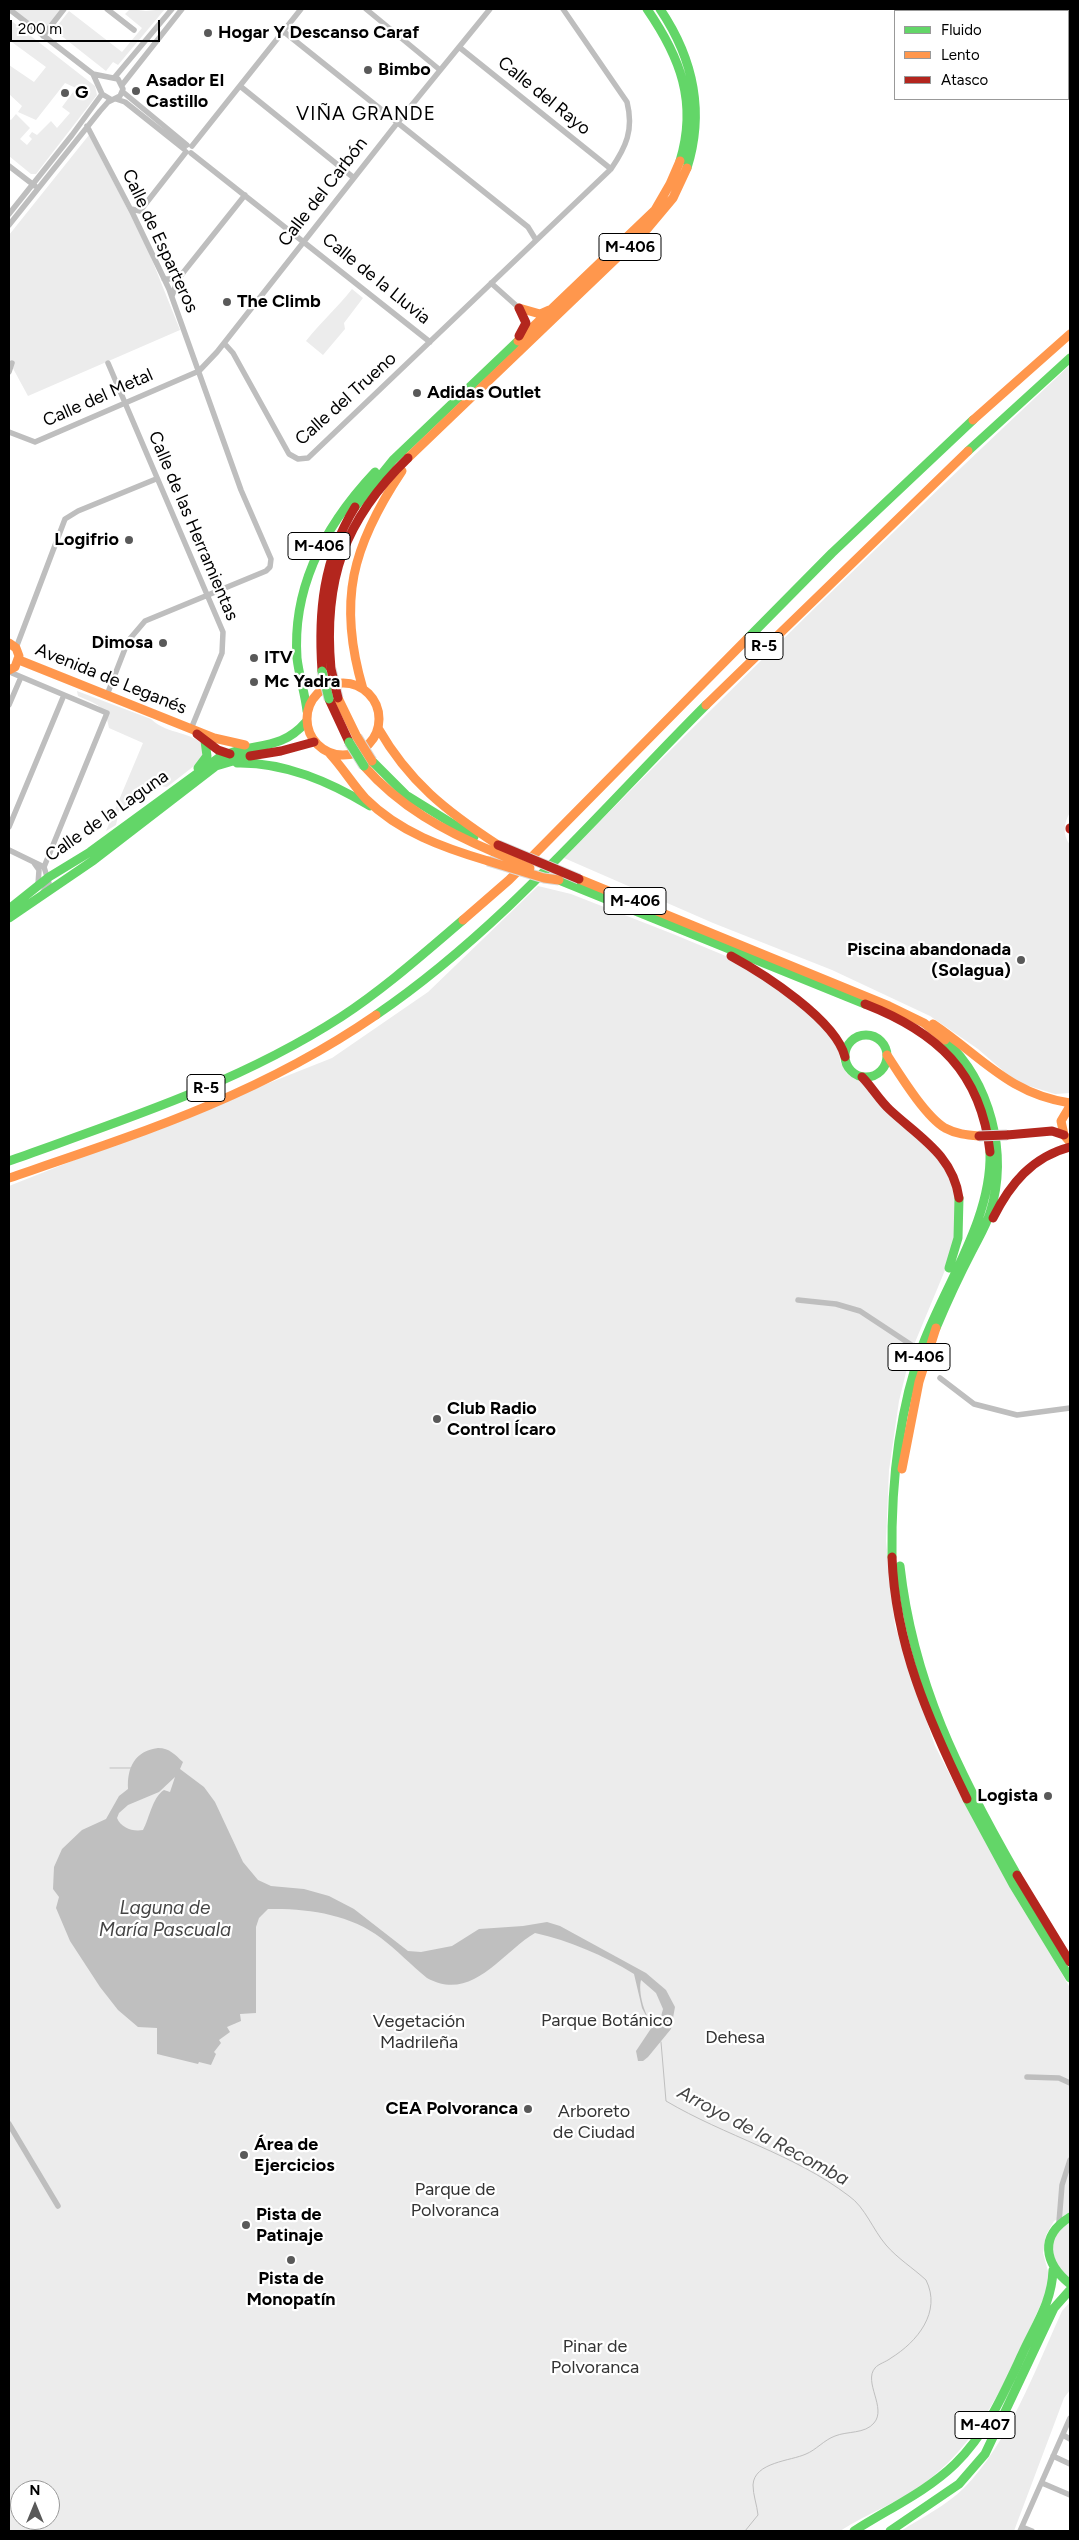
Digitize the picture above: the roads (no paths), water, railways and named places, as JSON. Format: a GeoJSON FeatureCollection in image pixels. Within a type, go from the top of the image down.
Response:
{"type":"FeatureCollection","features":[{"type":"Feature","properties":{"kind":"main road","name":"M-406"},"geometry":{"type":"LineString","coordinates":[[559,880],[496,849],[428,812],[396,788],[368,763],[353,739],[334,698],[319,638],[320,601],[326,570],[336,542],[358,501],[376,479],[432,422],[510,350],[655,210],[676,176],[686,145],[689,119],[687,92],[682,67],[670,41],[647,9]]}},
{"type":"Feature","properties":{"kind":"main road","name":"M-406"},"geometry":{"type":"LineString","coordinates":[[326,670],[328,602],[335,572],[346,541],[365,507],[382,485],[660,217],[684,179],[694,148],[697,119],[695,89],[681,41],[660,9]]}},
{"type":"Feature","properties":{"kind":"main road"},"geometry":{"type":"LineString","coordinates":[[519,308],[530,313],[540,314],[552,309]]}},
{"type":"Feature","properties":{"kind":"main road"},"geometry":{"type":"LineString","coordinates":[[510,350],[523,332],[526,322],[519,308]]}},
{"type":"Feature","properties":{"kind":"main road","name":"R-5"},"geometry":{"type":"LineString","coordinates":[[9,1160],[180,1100],[267,1060],[341,1017],[388,984],[476,911],[509,880],[832,553],[964,428],[1070,334]]}},
{"type":"Feature","properties":{"kind":"main road","name":"R-5"},"geometry":{"type":"LineString","coordinates":[[9,1178],[188,1115],[273,1076],[353,1031],[401,998],[490,922],[770,639],[961,455],[1070,358]]}},
{"type":"Feature","properties":{"kind":"main road","name":"M-406"},"geometry":{"type":"LineString","coordinates":[[307,711],[297,653],[297,628],[301,594],[311,564],[325,534],[341,508],[390,457],[432,422]]}},
{"type":"Feature","properties":{"kind":"main road","name":"M-406"},"geometry":{"type":"LineString","coordinates":[[362,689],[351,644],[350,619],[350,594],[359,553],[373,515],[387,492],[440,429]]}},
{"type":"Feature","properties":{"kind":"main road"},"geometry":{"type":"LineString","coordinates":[[10,670],[18,660],[12,646]]}},
{"type":"Feature","properties":{"kind":"main road","name":"Avenida de Leganés"},"geometry":{"type":"LineString","coordinates":[[18,660],[191,729],[235,744],[273,745]]}},
{"type":"Feature","properties":{"kind":"main road"},"geometry":{"type":"LineString","coordinates":[[336,684],[350,684],[362,689],[376,705],[379,715],[378,728],[373,740],[359,751],[342,756],[330,754],[314,742],[306,722],[307,711],[317,694],[336,684]]}},
{"type":"Feature","properties":{"kind":"main road"},"geometry":{"type":"LineString","coordinates":[[226,754],[239,749],[273,745],[291,739],[306,722]]}},
{"type":"Feature","properties":{"kind":"main road","name":"M-406"},"geometry":{"type":"LineString","coordinates":[[378,728],[394,759],[424,793],[496,849],[578,883],[690,924],[889,1006],[923,1023],[946,1042],[968,1066],[983,1092],[993,1120],[997,1146],[997,1172],[990,1213],[936,1331],[912,1410],[901,1480],[898,1533],[901,1584],[920,1674],[945,1740],[986,1821],[1070,1962]]}},
{"type":"Feature","properties":{"kind":"main road","name":"Avenida de Leganés"},"geometry":{"type":"LineString","coordinates":[[191,729],[226,754]]}},
{"type":"Feature","properties":{"kind":"main road"},"geometry":{"type":"LineString","coordinates":[[181,784],[207,757],[208,746],[203,738]]}},
{"type":"Feature","properties":{"kind":"main road"},"geometry":{"type":"LineString","coordinates":[[201,779],[226,761],[268,754],[306,742],[314,742]]}},
{"type":"Feature","properties":{"kind":"main road"},"geometry":{"type":"LineString","coordinates":[[226,754],[268,754]]}},
{"type":"Feature","properties":{"kind":"main road","name":"Calle de la Laguna"},"geometry":{"type":"LineString","coordinates":[[9,909],[49,877],[90,852],[181,784],[226,754]]}},
{"type":"Feature","properties":{"kind":"main road","name":"M-406"},"geometry":{"type":"LineString","coordinates":[[330,754],[367,800],[388,818],[431,842],[544,878],[578,883],[642,914],[779,968],[912,1025],[944,1050],[958,1066],[975,1094],[990,1146],[987,1192],[974,1230],[921,1350],[900,1431]]}},
{"type":"Feature","properties":{"kind":"main road"},"geometry":{"type":"LineString","coordinates":[[201,779],[217,769],[233,764],[270,764],[316,780],[362,801],[388,818]]}},
{"type":"Feature","properties":{"kind":"main road","name":"Calle de la Laguna"},"geometry":{"type":"LineString","coordinates":[[9,918],[94,860],[201,779]]}},
{"type":"Feature","properties":{"kind":"main road"},"geometry":{"type":"LineString","coordinates":[[642,914],[750,965],[767,976],[833,1032],[842,1045],[850,1070],[862,1077],[892,1074],[905,1079]]}},
{"type":"Feature","properties":{"kind":"main road"},"geometry":{"type":"LineString","coordinates":[[690,924],[872,993],[917,1015],[949,1034],[1000,1078],[1041,1099],[1070,1104],[1063,1115],[1052,1126],[1036,1132]]}},
{"type":"Feature","properties":{"kind":"main road"},"geometry":{"type":"LineString","coordinates":[[349,1004],[365,994],[388,984]]}},
{"type":"Feature","properties":{"kind":"main road"},"geometry":{"type":"LineString","coordinates":[[845,1057],[848,1045],[853,1040],[865,1035],[878,1038],[883,1043],[887,1055],[928,1115],[944,1128],[962,1136],[1052,1131],[1067,1138]]}},
{"type":"Feature","properties":{"kind":"main road"},"geometry":{"type":"LineString","coordinates":[[878,1074],[883,1069],[887,1055]]}},
{"type":"Feature","properties":{"kind":"main road","name":"M-406"},"geometry":{"type":"LineString","coordinates":[[862,1077],[890,1109],[916,1129],[938,1151],[952,1174],[960,1198],[962,1220],[959,1240],[916,1348],[900,1431],[892,1534],[894,1587],[901,1630],[912,1675],[939,1742],[980,1825],[1024,1906],[1070,1978]]}},
{"type":"Feature","properties":{"kind":"main road"},"geometry":{"type":"LineString","coordinates":[[1063,1115],[1061,1121],[1067,1138]]}},
{"type":"Feature","properties":{"kind":"main road","name":"M-406"},"geometry":{"type":"LineString","coordinates":[[959,1280],[970,1266],[1000,1204],[1018,1178],[1040,1158],[1060,1149],[1070,1147]]}},
{"type":"Feature","properties":{"kind":"main road"},"geometry":{"type":"LineString","coordinates":[[1058,2224],[1070,2215]]}},
{"type":"Feature","properties":{"kind":"main road","name":"M-407"},"geometry":{"type":"LineString","coordinates":[[854,2531],[918,2492],[955,2463],[984,2427],[1050,2294],[1053,2270],[1048,2251],[1052,2232],[1058,2224]]}},
{"type":"Feature","properties":{"kind":"main road"},"geometry":{"type":"LineString","coordinates":[[1053,2270],[1070,2284]]}},
{"type":"Feature","properties":{"kind":"main road","name":"M-407"},"geometry":{"type":"LineString","coordinates":[[890,2531],[959,2484],[985,2454],[1054,2308],[1070,2290]]}},
{"type":"Feature","properties":{"kind":"street"},"geometry":{"type":"LineString","coordinates":[[9,9],[93,74],[107,78],[114,78],[172,9]]}},
{"type":"Feature","properties":{"kind":"street"},"geometry":{"type":"LineString","coordinates":[[43,36],[64,9]]}},
{"type":"Feature","properties":{"kind":"street"},"geometry":{"type":"LineString","coordinates":[[107,9],[134,30]]}},
{"type":"Feature","properties":{"kind":"street"},"geometry":{"type":"LineString","coordinates":[[114,14],[119,9]]}},
{"type":"Feature","properties":{"kind":"street"},"geometry":{"type":"LineString","coordinates":[[9,214],[114,99],[182,9]]}},
{"type":"Feature","properties":{"kind":"street"},"geometry":{"type":"LineString","coordinates":[[138,222],[140,211],[301,9]]}},
{"type":"Feature","properties":{"kind":"street"},"geometry":{"type":"LineString","coordinates":[[366,9],[440,70]]}},
{"type":"Feature","properties":{"kind":"street"},"geometry":{"type":"LineString","coordinates":[[479,9],[488,11]]}},
{"type":"Feature","properties":{"kind":"street","name":"Calle del Trueno"},"geometry":{"type":"LineString","coordinates":[[224,343],[233,353],[289,454],[293,458],[308,458],[611,169],[626,147],[629,138],[631,115],[627,102],[563,9]]}},
{"type":"Feature","properties":{"kind":"street","name":"Calle del Carbón"},"geometry":{"type":"LineString","coordinates":[[199,371],[224,343],[488,11]]}},
{"type":"Feature","properties":{"kind":"street"},"geometry":{"type":"LineString","coordinates":[[283,31],[528,227],[536,240]]}},
{"type":"Feature","properties":{"kind":"street","name":"Calle del Rayo"},"geometry":{"type":"LineString","coordinates":[[459,47],[611,169]]}},
{"type":"Feature","properties":{"kind":"street"},"geometry":{"type":"LineString","coordinates":[[93,74],[102,94]]}},
{"type":"Feature","properties":{"kind":"street"},"geometry":{"type":"LineString","coordinates":[[100,87],[107,78]]}},
{"type":"Feature","properties":{"kind":"street"},"geometry":{"type":"LineString","coordinates":[[114,78],[122,88],[188,149]]}},
{"type":"Feature","properties":{"kind":"street"},"geometry":{"type":"LineString","coordinates":[[240,86],[354,178]]}},
{"type":"Feature","properties":{"kind":"street"},"geometry":{"type":"LineString","coordinates":[[102,94],[125,102],[188,149]]}},
{"type":"Feature","properties":{"kind":"street"},"geometry":{"type":"LineString","coordinates":[[9,225],[102,94]]}},
{"type":"Feature","properties":{"kind":"street","name":"Calle de Esparteros"},"geometry":{"type":"LineString","coordinates":[[88,126],[138,222],[172,296],[242,490],[272,559],[270,567],[266,571],[207,597]]}},
{"type":"Feature","properties":{"kind":"street","name":"Calle de la Lluvia"},"geometry":{"type":"LineString","coordinates":[[188,149],[430,342]]}},
{"type":"Feature","properties":{"kind":"street"},"geometry":{"type":"LineString","coordinates":[[9,166],[35,187]]}},
{"type":"Feature","properties":{"kind":"street"},"geometry":{"type":"LineString","coordinates":[[172,296],[178,278],[245,195]]}},
{"type":"Feature","properties":{"kind":"street"},"geometry":{"type":"LineString","coordinates":[[132,211],[140,211]]}},
{"type":"Feature","properties":{"kind":"street"},"geometry":{"type":"LineString","coordinates":[[528,227],[545,231]]}},
{"type":"Feature","properties":{"kind":"street"},"geometry":{"type":"LineString","coordinates":[[164,279],[178,278]]}},
{"type":"Feature","properties":{"kind":"street"},"geometry":{"type":"LineString","coordinates":[[491,283],[519,308]]}},
{"type":"Feature","properties":{"kind":"street"},"geometry":{"type":"LineString","coordinates":[[9,372],[12,362]]}},
{"type":"Feature","properties":{"kind":"street","name":"Calle de las Herramientas"},"geometry":{"type":"LineString","coordinates":[[108,363],[223,632],[224,646],[191,729]]}},
{"type":"Feature","properties":{"kind":"street","name":"Calle del Metal"},"geometry":{"type":"LineString","coordinates":[[9,432],[36,442],[199,371]]}},
{"type":"Feature","properties":{"kind":"street"},"geometry":{"type":"LineString","coordinates":[[12,646],[65,519],[78,511],[156,479]]}},
{"type":"Feature","properties":{"kind":"street"},"geometry":{"type":"LineString","coordinates":[[107,695],[134,632],[145,621],[207,597]]}},
{"type":"Feature","properties":{"kind":"street","name":"Avenida de Leganés"},"geometry":{"type":"LineString","coordinates":[[10,670],[21,677],[107,713],[44,868]]}},
{"type":"Feature","properties":{"kind":"street"},"geometry":{"type":"LineString","coordinates":[[9,705],[21,677]]}},
{"type":"Feature","properties":{"kind":"street"},"geometry":{"type":"LineString","coordinates":[[9,827],[64,695]]}},
{"type":"Feature","properties":{"kind":"street"},"geometry":{"type":"LineString","coordinates":[[9,850],[44,868],[49,877],[47,888],[34,901]]}},
{"type":"Feature","properties":{"kind":"street"},"geometry":{"type":"LineString","coordinates":[[31,860],[39,870],[38,885]]}},
{"type":"Feature","properties":{"kind":"street"},"geometry":{"type":"LineString","coordinates":[[798,1300],[836,1304],[860,1311],[916,1348]]}},
{"type":"Feature","properties":{"kind":"street"},"geometry":{"type":"LineString","coordinates":[[940,1378],[974,1404],[1017,1414],[1070,1408]]}},
{"type":"Feature","properties":{"kind":"street"},"geometry":{"type":"LineString","coordinates":[[1027,2077],[1059,2078],[1070,2083]]}},
{"type":"Feature","properties":{"kind":"street"},"geometry":{"type":"LineString","coordinates":[[9,2124],[58,2206]]}},
{"type":"Feature","properties":{"kind":"street"},"geometry":{"type":"LineString","coordinates":[[1058,2224],[1061,2211],[1060,2197],[1070,2162]]}},
{"type":"Feature","properties":{"kind":"street"},"geometry":{"type":"LineString","coordinates":[[1060,2197],[1070,2215]]}},
{"type":"Feature","properties":{"kind":"street"},"geometry":{"type":"LineString","coordinates":[[1032,2531],[1021,2529],[1070,2418]]}},
{"type":"Feature","properties":{"kind":"street"},"geometry":{"type":"LineString","coordinates":[[1063,2435],[1070,2439]]}},
{"type":"Feature","properties":{"kind":"street"},"geometry":{"type":"LineString","coordinates":[[1053,2456],[1070,2464]]}},
{"type":"Feature","properties":{"kind":"street"},"geometry":{"type":"LineString","coordinates":[[1042,2483],[1070,2496]]}},
{"type":"Feature","properties":{"kind":"water","name":"Laguna de María Pascuala"},"geometry":{"type":"Polygon","coordinates":[[[162,1748],[172,1752],[183,1762],[180,1769],[204,1787],[215,1802],[243,1862],[258,1880],[271,1886],[304,1889],[329,1896],[354,1909],[408,1951],[421,1952],[452,1946],[479,1929],[523,1926],[547,1922],[560,1926],[646,1973],[666,1990],[675,2007],[671,2029],[648,2057],[643,2061],[638,2061],[636,2051],[652,2027],[642,2008],[634,1974],[586,1949],[548,1936],[535,1933],[498,1963],[472,1980],[458,1984],[443,1984],[427,1978],[393,1947],[356,1923],[312,1911],[268,1909],[259,1918],[256,1927],[256,2013],[240,2014],[241,2021],[227,2027],[230,2032],[219,2040],[221,2043],[214,2052],[216,2054],[211,2065],[199,2062],[198,2064],[157,2054],[157,2028],[138,2027],[118,2010],[100,1987],[70,1941],[56,1908],[59,1897],[53,1889],[54,1867],[62,1849],[82,1830],[106,1819],[119,1796],[128,1789],[129,1774],[134,1761],[138,1756],[150,1750],[162,1748]],[[175,1777],[159,1792],[128,1805],[119,1813],[117,1818],[121,1824],[135,1830],[143,1830],[160,1793],[164,1790],[170,1792],[175,1777]],[[641,1980],[641,1997],[645,2011],[651,2022],[655,2025],[659,2024],[663,2009],[656,1993],[641,1980]]]}},
{"type":"Feature","properties":{"kind":"waterway"},"geometry":{"type":"LineString","coordinates":[[110,1768],[131,1768]]}},
{"type":"Feature","properties":{"kind":"waterway","name":"Arroyo de la Recomba"},"geometry":{"type":"LineString","coordinates":[[661,2042],[666,2101],[712,2125],[806,2168],[849,2196],[860,2206],[890,2250],[926,2280],[930,2292],[929,2315],[918,2335],[901,2351],[876,2367],[872,2374],[878,2410],[874,2423],[861,2431],[835,2436],[806,2454],[774,2463],[760,2471],[755,2477],[753,2485],[758,2515],[745,2531]]}},
{"type":"Feature","properties":{"kind":"place","name":"Hogar Y Descanso Caraf"},"geometry":{"type":"Point","coordinates":[208,33]}},
{"type":"Feature","properties":{"kind":"place","name":"Bimbo"},"geometry":{"type":"Point","coordinates":[368,70]}},
{"type":"Feature","properties":{"kind":"place","name":"Asador El Castillo"},"geometry":{"type":"Point","coordinates":[136,91]}},
{"type":"Feature","properties":{"kind":"place","name":"G"},"geometry":{"type":"Point","coordinates":[65,93]}},
{"type":"Feature","properties":{"kind":"place","name":"The Climb"},"geometry":{"type":"Point","coordinates":[227,302]}},
{"type":"Feature","properties":{"kind":"place","name":"Adidas Outlet"},"geometry":{"type":"Point","coordinates":[417,393]}},
{"type":"Feature","properties":{"kind":"place","name":"Logifrio"},"geometry":{"type":"Point","coordinates":[129,540]}},
{"type":"Feature","properties":{"kind":"place","name":"Dimosa"},"geometry":{"type":"Point","coordinates":[163,643]}},
{"type":"Feature","properties":{"kind":"place","name":"ITV"},"geometry":{"type":"Point","coordinates":[254,658]}},
{"type":"Feature","properties":{"kind":"place","name":"Mc Yadra"},"geometry":{"type":"Point","coordinates":[254,682]}},
{"type":"Feature","properties":{"kind":"place","name":"Piscina abandonada (Solagua)"},"geometry":{"type":"Point","coordinates":[1021,960]}},
{"type":"Feature","properties":{"kind":"place","name":"Club Radio Control Ícaro"},"geometry":{"type":"Point","coordinates":[437,1419]}},
{"type":"Feature","properties":{"kind":"place","name":"Logista"},"geometry":{"type":"Point","coordinates":[1048,1796]}},
{"type":"Feature","properties":{"kind":"place","name":"CEA Polvoranca"},"geometry":{"type":"Point","coordinates":[528,2109]}},
{"type":"Feature","properties":{"kind":"place","name":"Área de Ejercicios"},"geometry":{"type":"Point","coordinates":[244,2155]}},
{"type":"Feature","properties":{"kind":"place","name":"Pista de Patinaje"},"geometry":{"type":"Point","coordinates":[246,2225]}},
{"type":"Feature","properties":{"kind":"place","name":"Pista de Monopatín"},"geometry":{"type":"Point","coordinates":[291,2260]}},
{"type":"Feature","properties":{"kind":"district","name":"VIÑA GRANDE"},"geometry":{"type":"Point","coordinates":[366,114]}},
{"type":"Feature","properties":{"kind":"park label","name":"Parque Botánico"},"geometry":{"type":"Point","coordinates":[607,2021]}},
{"type":"Feature","properties":{"kind":"park label","name":"Vegetación Madrileña"},"geometry":{"type":"Point","coordinates":[419,2032]}},
{"type":"Feature","properties":{"kind":"park label","name":"Dehesa"},"geometry":{"type":"Point","coordinates":[735,2038]}},
{"type":"Feature","properties":{"kind":"park label","name":"Arboreto de Ciudad"},"geometry":{"type":"Point","coordinates":[594,2122]}},
{"type":"Feature","properties":{"kind":"park label","name":"Parque de Polvoranca"},"geometry":{"type":"Point","coordinates":[455,2200]}},
{"type":"Feature","properties":{"kind":"park label","name":"Pinar de Polvoranca"},"geometry":{"type":"Point","coordinates":[595,2357]}}]}
